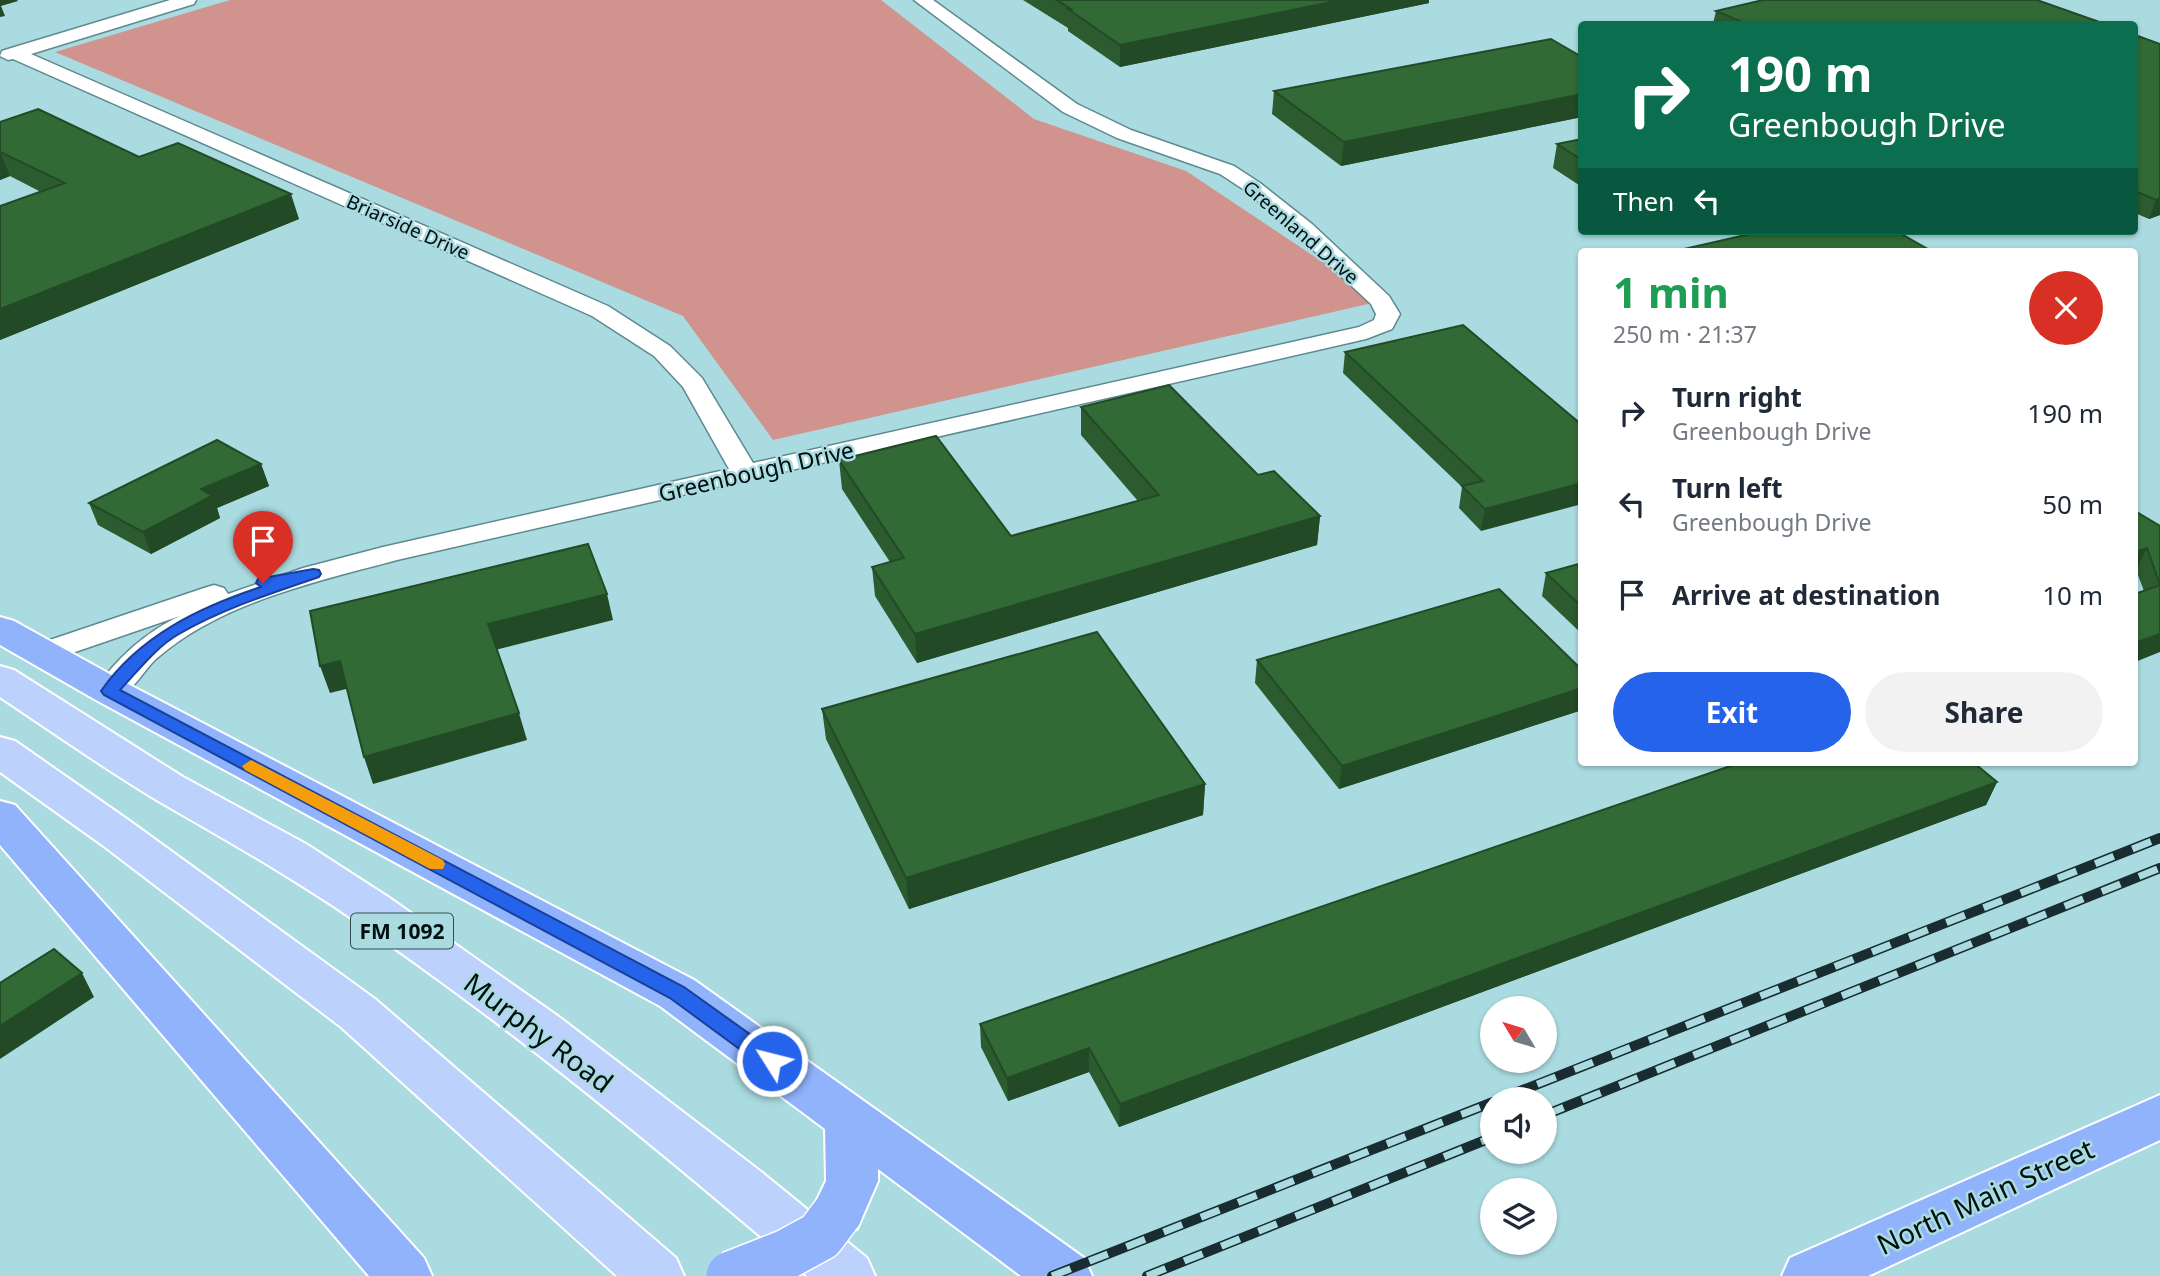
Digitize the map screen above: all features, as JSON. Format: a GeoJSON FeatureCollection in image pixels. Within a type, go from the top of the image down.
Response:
{"type":"FeatureCollection","features":[{"type":"Feature","properties":{"kind":"highway"},"geometry":{"type":"LineString","coordinates":[[0,629],[110,691],[677,993],[1064,1276]]}},
{"type":"Feature","properties":{"kind":"highway"},"geometry":{"type":"LineString","coordinates":[[0,816],[404,1276]]}},
{"type":"Feature","properties":{"kind":"highway","name":"North Main Street"},"geometry":{"type":"LineString","coordinates":[[1810,1276],[2160,1116]]}},
{"type":"Feature","properties":{"kind":"highway"},"geometry":{"type":"LineString","coordinates":[[731,1276],[787,1254],[820,1236],[838,1212],[852,1181],[850,1119]]}},
{"type":"Feature","properties":{"kind":"main road","name":"Murphy Road"},"geometry":{"type":"LineString","coordinates":[[0,679],[168,787],[290,855],[372,909],[542,1031],[741,1187],[847,1276]]}},
{"type":"Feature","properties":{"kind":"main road"},"geometry":{"type":"LineString","coordinates":[[0,751],[116,833],[358,1013],[656,1276]]}},
{"type":"Feature","properties":{"kind":"street"},"geometry":{"type":"LineString","coordinates":[[7,55],[188,0]]}},
{"type":"Feature","properties":{"kind":"street","name":"Greenland Drive"},"geometry":{"type":"LineString","coordinates":[[922,0],[1070,108],[1124,134],[1227,170],[1253,187],[1304,229],[1381,302],[1388,314],[1384,324],[1366,332],[1199,370]]}},
{"type":"Feature","properties":{"kind":"street","name":"Briarside Drive"},"geometry":{"type":"LineString","coordinates":[[7,55],[600,312],[662,351],[693,383],[745,473]]}},
{"type":"Feature","properties":{"kind":"street","name":"Greenbough Drive"},"geometry":{"type":"LineString","coordinates":[[43,653],[166,609],[226,591],[313,574],[393,553],[1199,370]]}},
{"type":"Feature","properties":{"kind":"street","name":"Greenbough Drive"},"geometry":{"type":"LineString","coordinates":[[110,691],[142,656],[171,631],[243,598],[313,574]]}},
{"type":"Feature","properties":{"kind":"shaded area"},"geometry":{"type":"Polygon","coordinates":[[[230,0],[881,0],[1034,119],[1186,171],[1381,301],[773,440],[683,316],[55,52],[230,0]]]}},
{"type":"Feature","properties":{"kind":"building"},"geometry":{"type":"Polygon","coordinates":[[[1057,0],[1341,0],[1120,45],[1057,0]]]}},
{"type":"Feature","properties":{"kind":"building"},"geometry":{"type":"Polygon","coordinates":[[[1763,0],[2037,0],[2096,21],[1740,21],[1716,11],[1763,0]]]}},
{"type":"Feature","properties":{"kind":"building"},"geometry":{"type":"Polygon","coordinates":[[[2138,36],[2160,44],[2160,198],[2156,200],[2138,192],[2138,36]]]}},
{"type":"Feature","properties":{"kind":"building"},"geometry":{"type":"Polygon","coordinates":[[[1551,39],[1578,55],[1578,95],[1344,142],[1274,91],[1551,39]]]}},
{"type":"Feature","properties":{"kind":"building"},"geometry":{"type":"Polygon","coordinates":[[[38,109],[139,157],[178,143],[291,194],[0,309],[0,206],[65,183],[0,152],[0,122],[38,109]]]}},
{"type":"Feature","properties":{"kind":"building"},"geometry":{"type":"Polygon","coordinates":[[[1578,140],[1578,157],[1557,144],[1578,140]]]}},
{"type":"Feature","properties":{"kind":"building"},"geometry":{"type":"Polygon","coordinates":[[[1745,235],[1903,235],[1926,248],[1689,248],[1745,235]]]}},
{"type":"Feature","properties":{"kind":"building"},"geometry":{"type":"Polygon","coordinates":[[[1463,325],[1578,422],[1578,484],[1485,509],[1462,486],[1483,481],[1345,352],[1463,325]]]}},
{"type":"Feature","properties":{"kind":"building"},"geometry":{"type":"Polygon","coordinates":[[[1169,385],[1258,475],[1274,471],[1320,516],[915,634],[872,567],[904,558],[839,460],[936,436],[1011,536],[1159,495],[1081,407],[1169,385]]]}},
{"type":"Feature","properties":{"kind":"building"},"geometry":{"type":"Polygon","coordinates":[[[217,440],[261,464],[201,489],[212,496],[143,532],[89,503],[217,440]]]}},
{"type":"Feature","properties":{"kind":"building"},"geometry":{"type":"Polygon","coordinates":[[[2138,513],[2160,526],[2160,585],[2147,548],[2138,551],[2138,513]]]}},
{"type":"Feature","properties":{"kind":"building"},"geometry":{"type":"Polygon","coordinates":[[[588,544],[607,594],[488,624],[519,713],[364,757],[340,661],[320,666],[310,611],[588,544]]]}},
{"type":"Feature","properties":{"kind":"building"},"geometry":{"type":"Polygon","coordinates":[[[1578,564],[1578,603],[1546,573],[1578,564]]]}},
{"type":"Feature","properties":{"kind":"building"},"geometry":{"type":"Polygon","coordinates":[[[2160,585],[2160,634],[2138,642],[2138,593],[2160,585]]]}},
{"type":"Feature","properties":{"kind":"building"},"geometry":{"type":"Polygon","coordinates":[[[1499,589],[1578,666],[1578,689],[1342,766],[1257,660],[1499,589]]]}},
{"type":"Feature","properties":{"kind":"building"},"geometry":{"type":"Polygon","coordinates":[[[1097,632],[1205,784],[906,878],[822,709],[1097,632]]]}},
{"type":"Feature","properties":{"kind":"building"},"geometry":{"type":"Polygon","coordinates":[[[1730,766],[1978,766],[1997,782],[1120,1104],[1089,1048],[1007,1078],[980,1024],[1730,766]]]}},
{"type":"Feature","properties":{"kind":"building"},"geometry":{"type":"Polygon","coordinates":[[[54,949],[82,973],[0,1026],[0,983],[54,949]]]}},
{"type":"Feature","properties":{"kind":"railway"},"geometry":{"type":"LineString","coordinates":[[1530,1087],[2160,838]]}},
{"type":"Feature","properties":{"kind":"railway"},"geometry":{"type":"LineString","coordinates":[[1557,1110],[2160,868]]}},
{"type":"Feature","properties":{"kind":"railway"},"geometry":{"type":"LineString","coordinates":[[1052,1276],[1480,1107]]}},
{"type":"Feature","properties":{"kind":"railway"},"geometry":{"type":"LineString","coordinates":[[1147,1276],[1480,1142]]}},
{"type":"Feature","properties":{"kind":"slow traffic"},"geometry":{"type":"LineString","coordinates":[[251,766],[436,864]]}},
{"type":"Feature","properties":{"kind":"route"},"geometry":{"type":"LineString","coordinates":[[263,583],[313,574],[243,598],[171,631],[142,656],[110,691],[677,993],[772,1061]]}}]}
